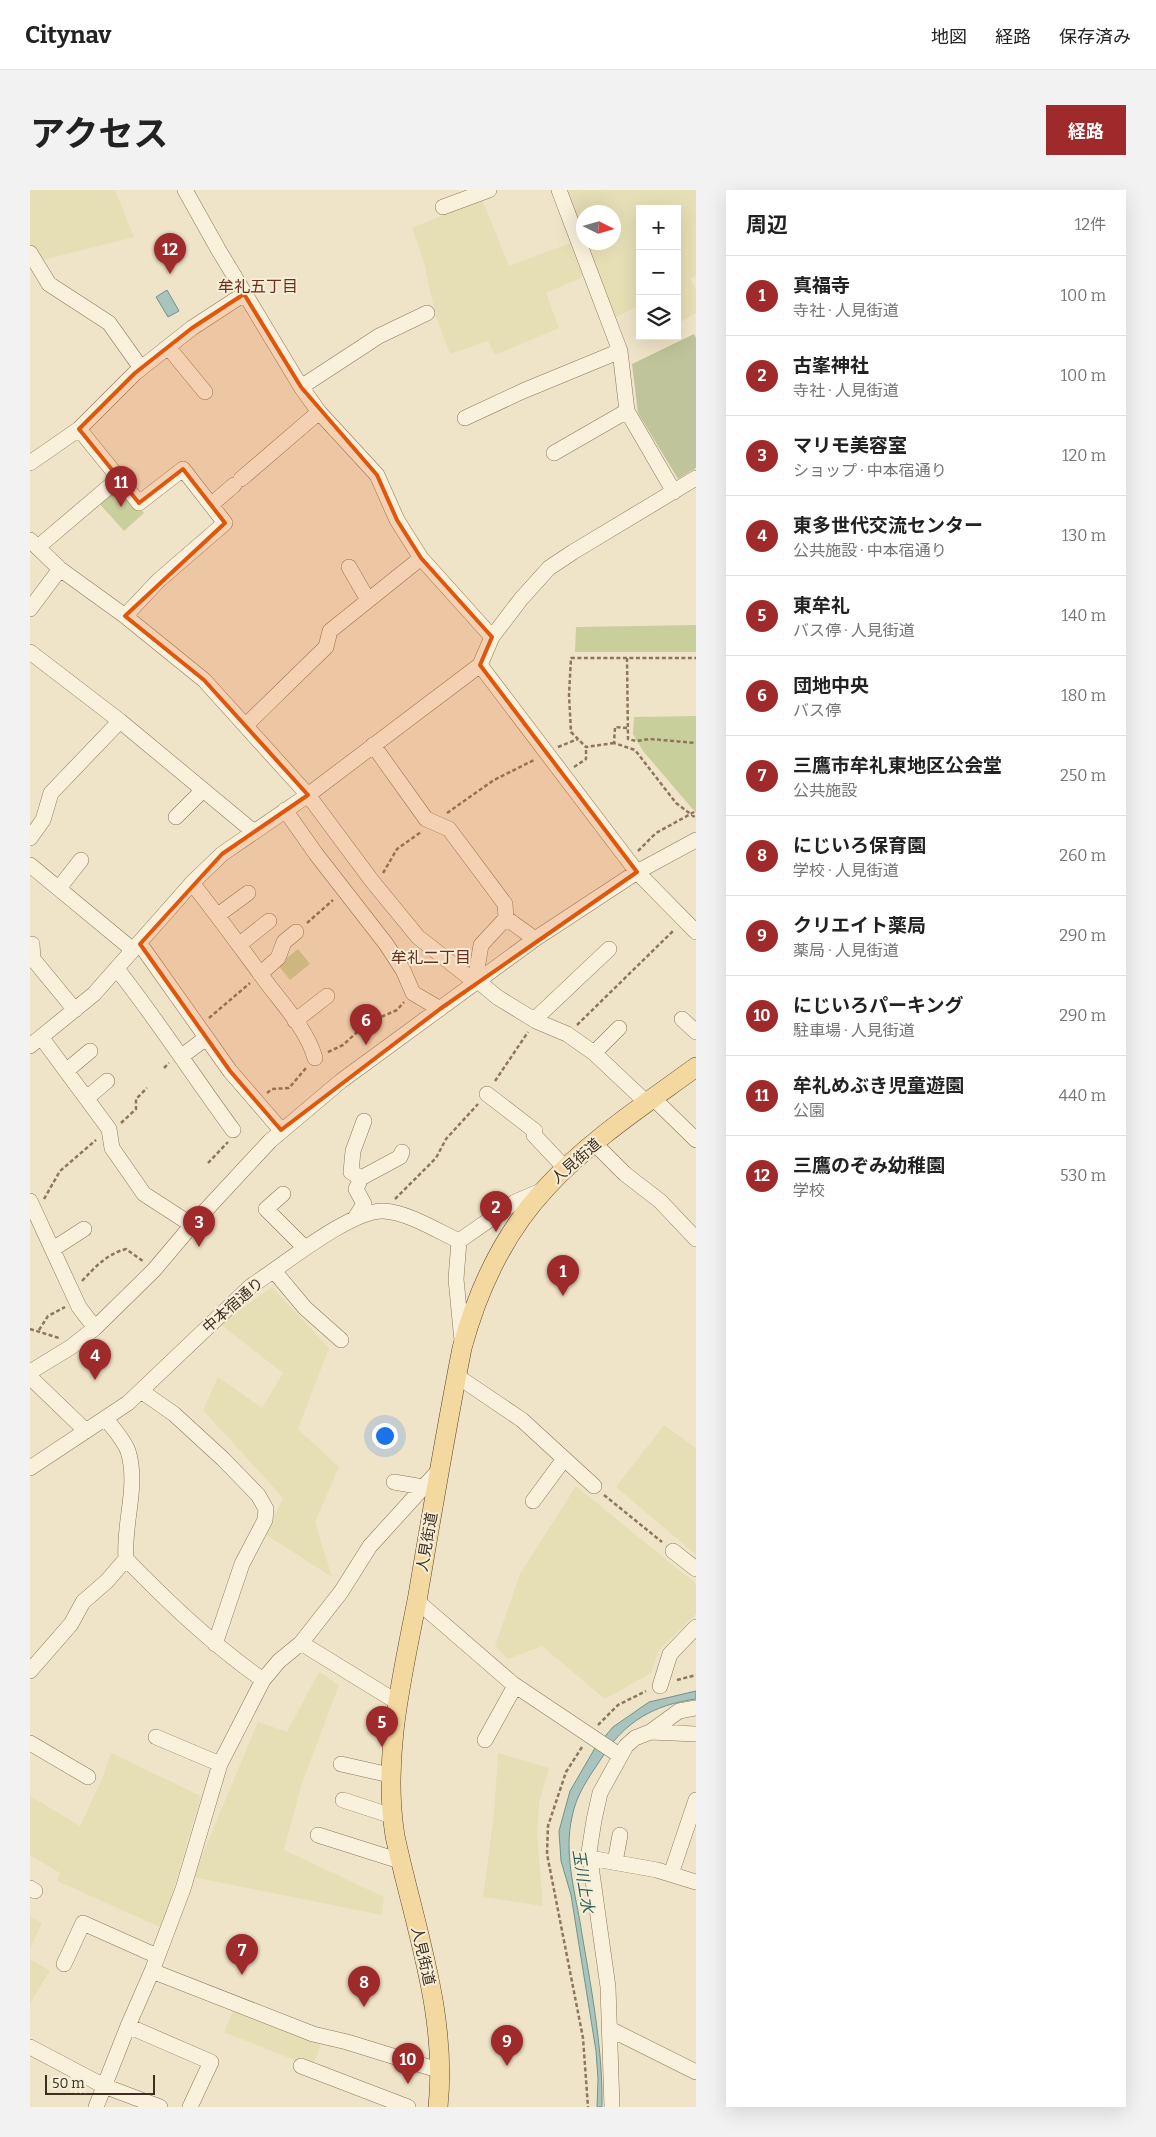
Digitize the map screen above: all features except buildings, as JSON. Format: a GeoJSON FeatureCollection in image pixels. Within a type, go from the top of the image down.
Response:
{"type":"FeatureCollection","features":[{"type":"Feature","properties":{"kind":"main road","name":"人見街道"},"geometry":{"type":"LineString","coordinates":[[438,2107],[441,2071],[438,2029],[400,1861],[392,1816],[390,1775],[397,1702],[462,1348],[470,1318],[489,1272],[506,1240],[544,1190],[565,1168],[594,1144],[696,1067]]}},
{"type":"Feature","properties":{"kind":"street"},"geometry":{"type":"LineString","coordinates":[[443,208],[489,190]]}},
{"type":"Feature","properties":{"kind":"street"},"geometry":{"type":"LineString","coordinates":[[559,190],[620,351],[627,411],[674,492]]}},
{"type":"Feature","properties":{"kind":"street"},"geometry":{"type":"LineString","coordinates":[[187,191],[244,294],[301,388],[319,412],[377,475],[397,520],[421,558],[492,637]]}},
{"type":"Feature","properties":{"kind":"street"},"geometry":{"type":"LineString","coordinates":[[30,253],[49,284],[109,322],[141,368]]}},
{"type":"Feature","properties":{"kind":"street"},"geometry":{"type":"LineString","coordinates":[[30,463],[79,429],[141,368],[168,346],[244,294]]}},
{"type":"Feature","properties":{"kind":"street"},"geometry":{"type":"LineString","coordinates":[[301,388],[379,336],[427,313]]}},
{"type":"Feature","properties":{"kind":"street"},"geometry":{"type":"LineString","coordinates":[[168,346],[205,392]]}},
{"type":"Feature","properties":{"kind":"street"},"geometry":{"type":"LineString","coordinates":[[465,418],[523,391],[620,351]]}},
{"type":"Feature","properties":{"kind":"street"},"geometry":{"type":"LineString","coordinates":[[554,453],[627,411]]}},
{"type":"Feature","properties":{"kind":"street"},"geometry":{"type":"LineString","coordinates":[[211,504],[319,412]]}},
{"type":"Feature","properties":{"kind":"street"},"geometry":{"type":"LineString","coordinates":[[79,429],[139,503],[183,469],[225,523],[159,580],[125,616]]}},
{"type":"Feature","properties":{"kind":"street"},"geometry":{"type":"LineString","coordinates":[[118,479],[34,543],[60,569],[125,616],[204,680],[308,795],[372,881],[418,937],[477,977],[497,997],[536,1020],[567,1034],[594,1053],[696,1140]]}},
{"type":"Feature","properties":{"kind":"street"},"geometry":{"type":"LineString","coordinates":[[192,1226],[144,1194],[141,1180],[112,1148],[114,1128],[86,1098],[66,1071],[35,1042],[94,994],[192,883],[222,854],[308,795],[480,665],[492,637],[521,599],[549,568],[572,552],[674,492],[694,485]]}},
{"type":"Feature","properties":{"kind":"street"},"geometry":{"type":"LineString","coordinates":[[246,725],[326,647],[330,631],[421,558]]}},
{"type":"Feature","properties":{"kind":"street"},"geometry":{"type":"LineString","coordinates":[[349,567],[368,600]]}},
{"type":"Feature","properties":{"kind":"street"},"geometry":{"type":"LineString","coordinates":[[30,610],[60,569]]}},
{"type":"Feature","properties":{"kind":"street"},"geometry":{"type":"LineString","coordinates":[[30,652],[120,721],[254,832]]}},
{"type":"Feature","properties":{"kind":"street"},"geometry":{"type":"LineString","coordinates":[[480,665],[637,872],[696,932]]}},
{"type":"Feature","properties":{"kind":"street"},"geometry":{"type":"LineString","coordinates":[[30,838],[43,820],[51,793],[120,721]]}},
{"type":"Feature","properties":{"kind":"street"},"geometry":{"type":"LineString","coordinates":[[373,745],[426,819],[449,829],[506,904],[506,918],[481,945],[477,977]]}},
{"type":"Feature","properties":{"kind":"street"},"geometry":{"type":"LineString","coordinates":[[176,817],[203,790]]}},
{"type":"Feature","properties":{"kind":"street"},"geometry":{"type":"LineString","coordinates":[[285,810],[390,951],[403,970],[413,993],[440,1009]]}},
{"type":"Feature","properties":{"kind":"street"},"geometry":{"type":"LineString","coordinates":[[86,1431],[36,1391],[30,1372],[71,1347],[95,1328],[154,1270],[281,1130],[341,1081],[440,1009],[477,977],[637,872],[696,840]]}},
{"type":"Feature","properties":{"kind":"street"},"geometry":{"type":"LineString","coordinates":[[59,888],[81,860]]}},
{"type":"Feature","properties":{"kind":"street"},"geometry":{"type":"LineString","coordinates":[[30,865],[136,947],[255,1101],[281,1130]]}},
{"type":"Feature","properties":{"kind":"street"},"geometry":{"type":"LineString","coordinates":[[346,893],[372,881]]}},
{"type":"Feature","properties":{"kind":"street"},"geometry":{"type":"LineString","coordinates":[[192,883],[240,944],[295,1021],[310,1043],[315,1058]]}},
{"type":"Feature","properties":{"kind":"street"},"geometry":{"type":"LineString","coordinates":[[218,915],[248,893]]}},
{"type":"Feature","properties":{"kind":"street"},"geometry":{"type":"LineString","coordinates":[[506,918],[535,939]]}},
{"type":"Feature","properties":{"kind":"street"},"geometry":{"type":"LineString","coordinates":[[240,944],[269,921]]}},
{"type":"Feature","properties":{"kind":"street"},"geometry":{"type":"LineString","coordinates":[[260,974],[278,958],[284,942],[296,932]]}},
{"type":"Feature","properties":{"kind":"street"},"geometry":{"type":"LineString","coordinates":[[32,944],[33,959],[75,1010]]}},
{"type":"Feature","properties":{"kind":"street"},"geometry":{"type":"LineString","coordinates":[[536,1020],[609,949]]}},
{"type":"Feature","properties":{"kind":"street"},"geometry":{"type":"LineString","coordinates":[[117,970],[182,1056],[189,1070],[233,1130]]}},
{"type":"Feature","properties":{"kind":"street"},"geometry":{"type":"LineString","coordinates":[[295,1021],[327,996]]}},
{"type":"Feature","properties":{"kind":"street"},"geometry":{"type":"LineString","coordinates":[[682,1019],[696,1032]]}},
{"type":"Feature","properties":{"kind":"street"},"geometry":{"type":"LineString","coordinates":[[594,1053],[619,1028]]}},
{"type":"Feature","properties":{"kind":"street"},"geometry":{"type":"LineString","coordinates":[[182,1056],[206,1038]]}},
{"type":"Feature","properties":{"kind":"street"},"geometry":{"type":"LineString","coordinates":[[66,1071],[90,1051]]}},
{"type":"Feature","properties":{"kind":"street"},"geometry":{"type":"LineString","coordinates":[[86,1098],[107,1081]]}},
{"type":"Feature","properties":{"kind":"street"},"geometry":{"type":"LineString","coordinates":[[487,1094],[535,1131],[534,1136],[565,1168]]}},
{"type":"Feature","properties":{"kind":"street"},"geometry":{"type":"LineString","coordinates":[[361,1178],[351,1172],[353,1151],[364,1121]]}},
{"type":"Feature","properties":{"kind":"street"},"geometry":{"type":"LineString","coordinates":[[594,1144],[625,1174],[660,1201],[696,1239]]}},
{"type":"Feature","properties":{"kind":"street"},"geometry":{"type":"LineString","coordinates":[[355,1218],[364,1204],[356,1189],[361,1178],[400,1157],[402,1152]]}},
{"type":"Feature","properties":{"kind":"street"},"geometry":{"type":"LineString","coordinates":[[459,1241],[515,1202],[544,1190]]}},
{"type":"Feature","properties":{"kind":"street"},"geometry":{"type":"LineString","coordinates":[[282,1194],[266,1209],[305,1248]]}},
{"type":"Feature","properties":{"kind":"street"},"geometry":{"type":"LineString","coordinates":[[32,1205],[79,1306],[95,1328]]}},
{"type":"Feature","properties":{"kind":"street"},"geometry":{"type":"LineString","coordinates":[[383,1210],[405,1216],[459,1241]]}},
{"type":"Feature","properties":{"kind":"street","name":"中本宿通り"},"geometry":{"type":"LineString","coordinates":[[30,1468],[106,1419],[141,1392],[251,1286],[305,1248],[355,1218],[383,1210]]}},
{"type":"Feature","properties":{"kind":"street"},"geometry":{"type":"LineString","coordinates":[[53,1249],[84,1229]]}},
{"type":"Feature","properties":{"kind":"street"},"geometry":{"type":"LineString","coordinates":[[459,1241],[456,1280],[462,1348]]}},
{"type":"Feature","properties":{"kind":"street"},"geometry":{"type":"LineString","coordinates":[[274,1271],[306,1308],[341,1340]]}},
{"type":"Feature","properties":{"kind":"street"},"geometry":{"type":"LineString","coordinates":[[457,1376],[522,1420],[594,1486]]}},
{"type":"Feature","properties":{"kind":"street"},"geometry":{"type":"LineString","coordinates":[[141,1392],[174,1414],[223,1459],[258,1495],[266,1509],[265,1520],[242,1564],[215,1644]]}},
{"type":"Feature","properties":{"kind":"street"},"geometry":{"type":"LineString","coordinates":[[106,1419],[127,1449],[133,1477],[125,1543],[126,1559],[169,1603],[215,1644],[263,1680]]}},
{"type":"Feature","properties":{"kind":"street"},"geometry":{"type":"LineString","coordinates":[[533,1501],[564,1459]]}},
{"type":"Feature","properties":{"kind":"street"},"geometry":{"type":"LineString","coordinates":[[96,2107],[152,1971],[183,1889],[220,1764],[263,1680],[279,1661],[301,1643],[341,1592],[370,1546],[440,1469]]}},
{"type":"Feature","properties":{"kind":"street"},"geometry":{"type":"LineString","coordinates":[[394,1482],[423,1487]]}},
{"type":"Feature","properties":{"kind":"street"},"geometry":{"type":"LineString","coordinates":[[673,1550],[696,1570]]}},
{"type":"Feature","properties":{"kind":"street"},"geometry":{"type":"LineString","coordinates":[[30,1671],[71,1624],[83,1602],[107,1581],[126,1559]]}},
{"type":"Feature","properties":{"kind":"street"},"geometry":{"type":"LineString","coordinates":[[416,1601],[515,1686],[615,1752]]}},
{"type":"Feature","properties":{"kind":"street"},"geometry":{"type":"LineString","coordinates":[[660,1686],[670,1654],[696,1627]]}},
{"type":"Feature","properties":{"kind":"street"},"geometry":{"type":"LineString","coordinates":[[301,1643],[397,1702]]}},
{"type":"Feature","properties":{"kind":"street"},"geometry":{"type":"LineString","coordinates":[[485,1740],[515,1686]]}},
{"type":"Feature","properties":{"kind":"street"},"geometry":{"type":"LineString","coordinates":[[612,2107],[608,1987],[590,1858],[594,1820],[600,1793],[615,1752],[635,1738],[650,1732],[679,1711],[696,1708]]}},
{"type":"Feature","properties":{"kind":"street"},"geometry":{"type":"LineString","coordinates":[[650,1732],[696,1734]]}},
{"type":"Feature","properties":{"kind":"street"},"geometry":{"type":"LineString","coordinates":[[156,1737],[220,1764]]}},
{"type":"Feature","properties":{"kind":"street"},"geometry":{"type":"LineString","coordinates":[[30,1743],[88,1777]]}},
{"type":"Feature","properties":{"kind":"street"},"geometry":{"type":"LineString","coordinates":[[341,1764],[390,1775]]}},
{"type":"Feature","properties":{"kind":"street"},"geometry":{"type":"LineString","coordinates":[[343,1800],[392,1816]]}},
{"type":"Feature","properties":{"kind":"street"},"geometry":{"type":"LineString","coordinates":[[671,1874],[696,1800]]}},
{"type":"Feature","properties":{"kind":"street"},"geometry":{"type":"LineString","coordinates":[[318,1835],[400,1861]]}},
{"type":"Feature","properties":{"kind":"street"},"geometry":{"type":"LineString","coordinates":[[615,1862],[620,1835]]}},
{"type":"Feature","properties":{"kind":"street"},"geometry":{"type":"LineString","coordinates":[[590,1858],[671,1874],[696,1882]]}},
{"type":"Feature","properties":{"kind":"street"},"geometry":{"type":"LineString","coordinates":[[64,1964],[83,1923],[157,1956]]}},
{"type":"Feature","properties":{"kind":"street"},"geometry":{"type":"LineString","coordinates":[[152,1971],[313,2034],[347,2042],[441,2071]]}},
{"type":"Feature","properties":{"kind":"street"},"geometry":{"type":"LineString","coordinates":[[128,2026],[211,2062],[190,2107]]}},
{"type":"Feature","properties":{"kind":"street"},"geometry":{"type":"LineString","coordinates":[[610,2029],[696,2072]]}},
{"type":"Feature","properties":{"kind":"street"},"geometry":{"type":"LineString","coordinates":[[30,2047],[104,2086],[160,2107]]}},
{"type":"Feature","properties":{"kind":"street"},"geometry":{"type":"LineString","coordinates":[[301,2066],[408,2107]]}},
{"type":"Feature","properties":{"kind":"path"},"geometry":{"type":"LineString","coordinates":[[570,769],[586,759],[586,747],[570,732],[571,658],[696,658]]}},
{"type":"Feature","properties":{"kind":"path"},"geometry":{"type":"LineString","coordinates":[[627,658],[628,739],[636,741],[650,739],[696,743]]}},
{"type":"Feature","properties":{"kind":"path"},"geometry":{"type":"LineString","coordinates":[[614,743],[616,728],[627,728]]}},
{"type":"Feature","properties":{"kind":"path"},"geometry":{"type":"LineString","coordinates":[[552,749],[578,739]]}},
{"type":"Feature","properties":{"kind":"path"},"geometry":{"type":"LineString","coordinates":[[635,750],[636,741]]}},
{"type":"Feature","properties":{"kind":"path"},"geometry":{"type":"LineString","coordinates":[[586,747],[614,743],[635,750],[676,802],[696,818]]}},
{"type":"Feature","properties":{"kind":"path"},"geometry":{"type":"LineString","coordinates":[[634,853],[656,833],[696,811]]}},
{"type":"Feature","properties":{"kind":"path"},"geometry":{"type":"LineString","coordinates":[[296,932],[346,893]]}},
{"type":"Feature","properties":{"kind":"path"},"geometry":{"type":"LineString","coordinates":[[567,1034],[684,921]]}},
{"type":"Feature","properties":{"kind":"path"},"geometry":{"type":"LineString","coordinates":[[255,1101],[272,1089],[289,1088],[315,1058],[343,1045],[367,1023],[397,1010],[413,993]]}},
{"type":"Feature","properties":{"kind":"path"},"geometry":{"type":"LineString","coordinates":[[383,1210],[436,1158],[446,1139],[487,1094],[506,1062],[536,1020]]}},
{"type":"Feature","properties":{"kind":"path"},"geometry":{"type":"LineString","coordinates":[[32,1205],[46,1197],[60,1171],[136,1109],[136,1099],[146,1088]]}},
{"type":"Feature","properties":{"kind":"path"},"geometry":{"type":"LineString","coordinates":[[208,1163],[239,1130],[233,1130]]}},
{"type":"Feature","properties":{"kind":"path"},"geometry":{"type":"LineString","coordinates":[[39,1330],[48,1316],[74,1295],[98,1263],[112,1253],[126,1249],[154,1270]]}},
{"type":"Feature","properties":{"kind":"path"},"geometry":{"type":"LineString","coordinates":[[30,1329],[57,1336],[71,1347]]}},
{"type":"Feature","properties":{"kind":"path"},"geometry":{"type":"LineString","coordinates":[[594,1486],[673,1550]]}},
{"type":"Feature","properties":{"kind":"highlighted area"},"geometry":{"type":"Polygon","coordinates":[[[244,294],[301,387],[377,475],[397,520],[421,558],[492,637],[480,665],[637,872],[440,1009],[281,1130],[230,1071],[140,944],[222,854],[308,795],[204,680],[125,616],[225,523],[183,469],[139,503],[79,429],[135,373],[192,328],[244,294]]]}},
{"type":"Feature","properties":{"kind":"shaded area"},"geometry":{"type":"Polygon","coordinates":[[[30,190],[115,190],[134,237],[30,263],[30,190]]]}},
{"type":"Feature","properties":{"kind":"shaded area"},"geometry":{"type":"Polygon","coordinates":[[[564,190],[696,190],[696,275],[690,279],[696,290],[696,313],[681,322],[681,205],[636,205],[636,307],[614,318],[588,250],[621,250],[621,205],[576,205],[576,222],[564,190]]]}},
{"type":"Feature","properties":{"kind":"shaded area"},"geometry":{"type":"Polygon","coordinates":[[[482,199],[509,266],[570,243],[583,277],[546,293],[559,328],[495,355],[488,341],[450,354],[436,317],[426,268],[412,228],[482,199]]]}},
{"type":"Feature","properties":{"kind":"shaded area"},"geometry":{"type":"Polygon","coordinates":[[[272,1287],[329,1348],[298,1429],[339,1467],[315,1522],[332,1577],[265,1534],[283,1498],[203,1410],[218,1377],[262,1408],[283,1373],[220,1324],[272,1287]]]}},
{"type":"Feature","properties":{"kind":"shaded area"},"geometry":{"type":"Polygon","coordinates":[[[664,1425],[696,1448],[696,1555],[616,1487],[664,1425]]]}},
{"type":"Feature","properties":{"kind":"shaded area"},"geometry":{"type":"Polygon","coordinates":[[[576,1486],[696,1584],[696,1614],[659,1650],[651,1673],[605,1699],[542,1646],[508,1659],[495,1646],[520,1574],[576,1486]]]}},
{"type":"Feature","properties":{"kind":"shaded area"},"geometry":{"type":"Polygon","coordinates":[[[319,1672],[339,1685],[301,1786],[284,1850],[384,1897],[382,1915],[193,1877],[258,1722],[287,1732],[319,1672]]]}},
{"type":"Feature","properties":{"kind":"shaded area"},"geometry":{"type":"Polygon","coordinates":[[[111,1753],[201,1796],[162,1928],[57,1881],[60,1873],[30,1855],[30,1796],[80,1826],[102,1779],[111,1753]]]}},
{"type":"Feature","properties":{"kind":"shaded area"},"geometry":{"type":"Polygon","coordinates":[[[498,1753],[549,1768],[539,1803],[537,1835],[543,1906],[483,1897],[494,1815],[498,1753]]]}},
{"type":"Feature","properties":{"kind":"shaded area"},"geometry":{"type":"Polygon","coordinates":[[[30,1916],[42,1923],[30,1948],[30,1916]]]}},
{"type":"Feature","properties":{"kind":"shaded area"},"geometry":{"type":"Polygon","coordinates":[[[30,1959],[50,1971],[30,2003],[30,1959]]]}},
{"type":"Feature","properties":{"kind":"shaded area"},"geometry":{"type":"Polygon","coordinates":[[[234,2009],[321,2045],[312,2067],[224,2032],[234,2009]]]}},
{"type":"Feature","properties":{"kind":"green space"},"geometry":{"type":"Polygon","coordinates":[[[694,334],[696,338],[696,468],[678,479],[638,413],[632,364],[694,334]]]}},
{"type":"Feature","properties":{"kind":"green space"},"geometry":{"type":"Polygon","coordinates":[[[118,483],[144,513],[124,531],[97,501],[118,483]]]}},
{"type":"Feature","properties":{"kind":"green space"},"geometry":{"type":"Polygon","coordinates":[[[696,625],[696,652],[575,652],[576,627],[696,625]]]}},
{"type":"Feature","properties":{"kind":"green space"},"geometry":{"type":"Polygon","coordinates":[[[696,716],[696,813],[643,751],[633,734],[634,717],[696,716]]]}},
{"type":"Feature","properties":{"kind":"green space"},"geometry":{"type":"Polygon","coordinates":[[[298,949],[310,964],[290,980],[278,965],[298,949]]]}},
{"type":"Feature","properties":{"kind":"water"},"geometry":{"type":"Polygon","coordinates":[[[167,290],[179,311],[168,317],[156,297],[167,290]]]}},
{"type":"Feature","properties":{"kind":"water"},"geometry":{"type":"Polygon","coordinates":[[[696,1691],[696,1699],[653,1711],[630,1725],[610,1746],[588,1779],[574,1809],[570,1830],[569,1857],[598,2037],[602,2107],[597,2107],[596,2051],[571,1895],[561,1861],[559,1831],[570,1791],[595,1748],[613,1727],[649,1702],[696,1691]]]}},
{"type":"Feature","properties":{"kind":"place","name":"三鷹のぞみ幼稚園"},"geometry":{"type":"Point","coordinates":[170,274]}},
{"type":"Feature","properties":{"kind":"place","name":"牟礼めぶき児童遊園"},"geometry":{"type":"Point","coordinates":[121,507]}},
{"type":"Feature","properties":{"kind":"place","name":"団地中央"},"geometry":{"type":"Point","coordinates":[366,1045]}},
{"type":"Feature","properties":{"kind":"place","name":"古峯神社"},"geometry":{"type":"Point","coordinates":[496,1232]}},
{"type":"Feature","properties":{"kind":"place","name":"マリモ美容室"},"geometry":{"type":"Point","coordinates":[199,1247]}},
{"type":"Feature","properties":{"kind":"place","name":"真福寺"},"geometry":{"type":"Point","coordinates":[563,1296]}},
{"type":"Feature","properties":{"kind":"place","name":"東多世代交流センター"},"geometry":{"type":"Point","coordinates":[95,1380]}},
{"type":"Feature","properties":{"kind":"place","name":"東牟礼"},"geometry":{"type":"Point","coordinates":[382,1747]}},
{"type":"Feature","properties":{"kind":"place","name":"三鷹市牟礼東地区公会堂"},"geometry":{"type":"Point","coordinates":[242,1975]}},
{"type":"Feature","properties":{"kind":"place","name":"にじいろ保育園"},"geometry":{"type":"Point","coordinates":[364,2007]}},
{"type":"Feature","properties":{"kind":"place","name":"クリエイト薬局"},"geometry":{"type":"Point","coordinates":[507,2066]}},
{"type":"Feature","properties":{"kind":"place","name":"にじいろパーキング"},"geometry":{"type":"Point","coordinates":[408,2084]}},
{"type":"Feature","properties":{"kind":"district","name":"牟礼五丁目"},"geometry":{"type":"Point","coordinates":[258,286]}},
{"type":"Feature","properties":{"kind":"district","name":"牟礼二丁目"},"geometry":{"type":"Point","coordinates":[431,957]}},
{"type":"Feature","properties":{"kind":"water label","name":"玉川上水"},"geometry":{"type":"Point","coordinates":[584,1881]}}]}
